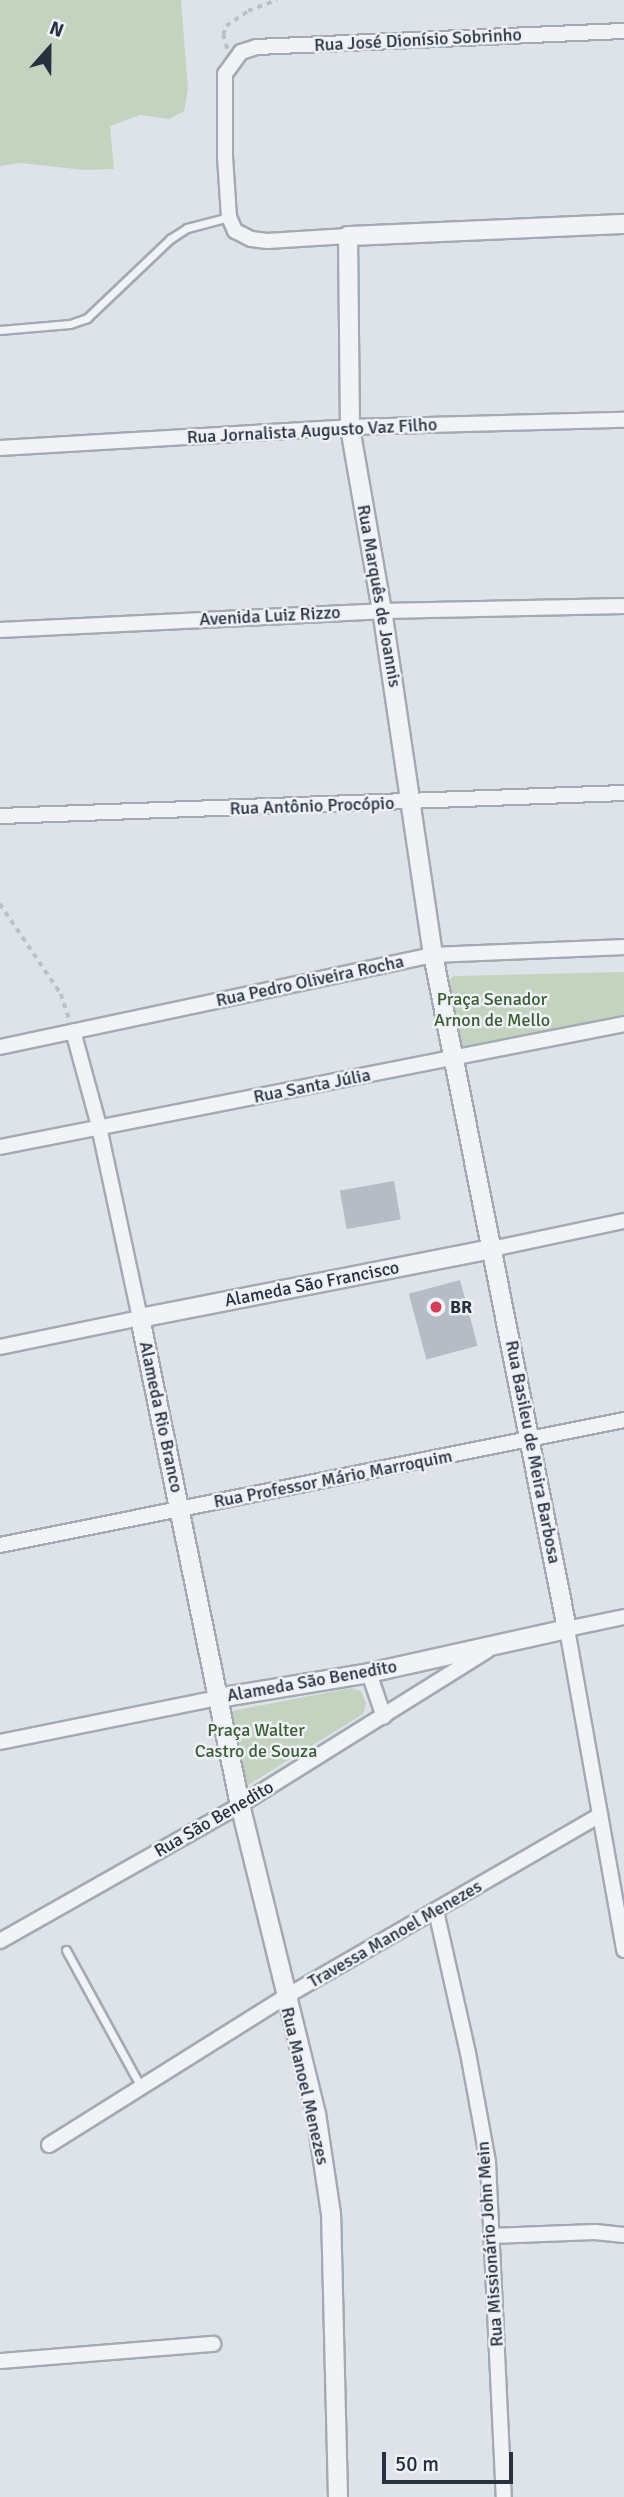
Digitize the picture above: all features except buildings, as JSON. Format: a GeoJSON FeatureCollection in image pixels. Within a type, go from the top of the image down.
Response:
{"type":"FeatureCollection","features":[{"type":"Feature","properties":{"kind":"street","name":"Rua José Dionísio Sobrinho"},"geometry":{"type":"LineString","coordinates":[[234,58],[256,47],[624,30]]}},
{"type":"Feature","properties":{"kind":"street"},"geometry":{"type":"LineString","coordinates":[[234,58],[225,74],[225,156],[229,218],[235,231],[251,239],[297,241],[348,236],[624,224]]}},
{"type":"Feature","properties":{"kind":"street","name":"Rua Marquês de Joannis"},"geometry":{"type":"LineString","coordinates":[[348,236],[350,427],[382,611],[433,956]]}},
{"type":"Feature","properties":{"kind":"street","name":"Rua Jornalista Augusto Vaz Filho"},"geometry":{"type":"LineString","coordinates":[[0,448],[350,427],[624,420]]}},
{"type":"Feature","properties":{"kind":"street","name":"Avenida Luiz Rizzo"},"geometry":{"type":"LineString","coordinates":[[0,630],[382,611],[624,606]]}},
{"type":"Feature","properties":{"kind":"street","name":"Rua Antônio Procópio"},"geometry":{"type":"LineString","coordinates":[[0,816],[412,803],[624,793]]}},
{"type":"Feature","properties":{"kind":"street","name":"Rua Pedro Oliveira Rocha"},"geometry":{"type":"LineString","coordinates":[[0,1047],[433,956],[624,947]]}},
{"type":"Feature","properties":{"kind":"street","name":"Rua Basileu de Meira Barbosa"},"geometry":{"type":"LineString","coordinates":[[433,956],[531,1440],[624,1950]]}},
{"type":"Feature","properties":{"kind":"street","name":"Rua Santa Júlia"},"geometry":{"type":"LineString","coordinates":[[0,1147],[624,1024]]}},
{"type":"Feature","properties":{"kind":"street","name":"Alameda Rio Branco"},"geometry":{"type":"LineString","coordinates":[[73,1031],[99,1126],[240,1805]]}},
{"type":"Feature","properties":{"kind":"street","name":"Alameda São Francisco"},"geometry":{"type":"LineString","coordinates":[[0,1347],[624,1221]]}},
{"type":"Feature","properties":{"kind":"street","name":"Rua Professor Mário Marroquim"},"geometry":{"type":"LineString","coordinates":[[0,1545],[624,1420]]}},
{"type":"Feature","properties":{"kind":"street","name":"Alameda São Benedito"},"geometry":{"type":"LineString","coordinates":[[0,1742],[218,1698],[369,1673],[624,1617]]}},
{"type":"Feature","properties":{"kind":"street","name":"Rua São Benedito"},"geometry":{"type":"LineString","coordinates":[[0,1941],[240,1805],[495,1645]]}},
{"type":"Feature","properties":{"kind":"street"},"geometry":{"type":"LineString","coordinates":[[369,1673],[384,1717]]}},
{"type":"Feature","properties":{"kind":"street","name":"Rua Manoel Menezes"},"geometry":{"type":"LineString","coordinates":[[240,1805],[285,1997],[316,2113],[331,2214],[338,2497]]}},
{"type":"Feature","properties":{"kind":"street","name":"Travessa Manoel Menezes"},"geometry":{"type":"LineString","coordinates":[[49,2145],[285,1997],[600,1815]]}},
{"type":"Feature","properties":{"kind":"street","name":"Rua Missionário John Mein"},"geometry":{"type":"LineString","coordinates":[[436,1911],[468,2053],[488,2162],[504,2497]]}},
{"type":"Feature","properties":{"kind":"street"},"geometry":{"type":"LineString","coordinates":[[491,2236],[595,2232],[624,2235]]}},
{"type":"Feature","properties":{"kind":"street"},"geometry":{"type":"LineString","coordinates":[[0,2361],[213,2344]]}},
{"type":"Feature","properties":{"kind":"lane"},"geometry":{"type":"LineString","coordinates":[[0,330],[69,324],[87,318],[170,239],[187,228],[229,218]]}},
{"type":"Feature","properties":{"kind":"lane"},"geometry":{"type":"LineString","coordinates":[[66,1950],[141,2087]]}},
{"type":"Feature","properties":{"kind":"path"},"geometry":{"type":"LineString","coordinates":[[234,58],[225,47],[225,28],[248,11],[277,0]]}},
{"type":"Feature","properties":{"kind":"path"},"geometry":{"type":"LineString","coordinates":[[0,904],[61,994],[73,1031]]}},
{"type":"Feature","properties":{"kind":"green space"},"geometry":{"type":"Polygon","coordinates":[[[0,0],[181,0],[188,89],[184,111],[169,119],[140,115],[110,126],[114,169],[84,170],[21,163],[0,166],[0,0]]]}},
{"type":"Feature","properties":{"kind":"green space","name":"Praça Senador Arnon de Mello"},"geometry":{"type":"Polygon","coordinates":[[[624,972],[624,1024],[470,1052],[460,1048],[446,984],[453,976],[624,972]]]}},
{"type":"Feature","properties":{"kind":"green space","name":"Praça Walter Castro de Souza"},"geometry":{"type":"Polygon","coordinates":[[[351,1688],[361,1691],[366,1703],[363,1714],[240,1790],[216,1714],[351,1688]]]}},
{"type":"Feature","properties":{"kind":"place","name":"BR"},"geometry":{"type":"Point","coordinates":[436,1307]}}]}
